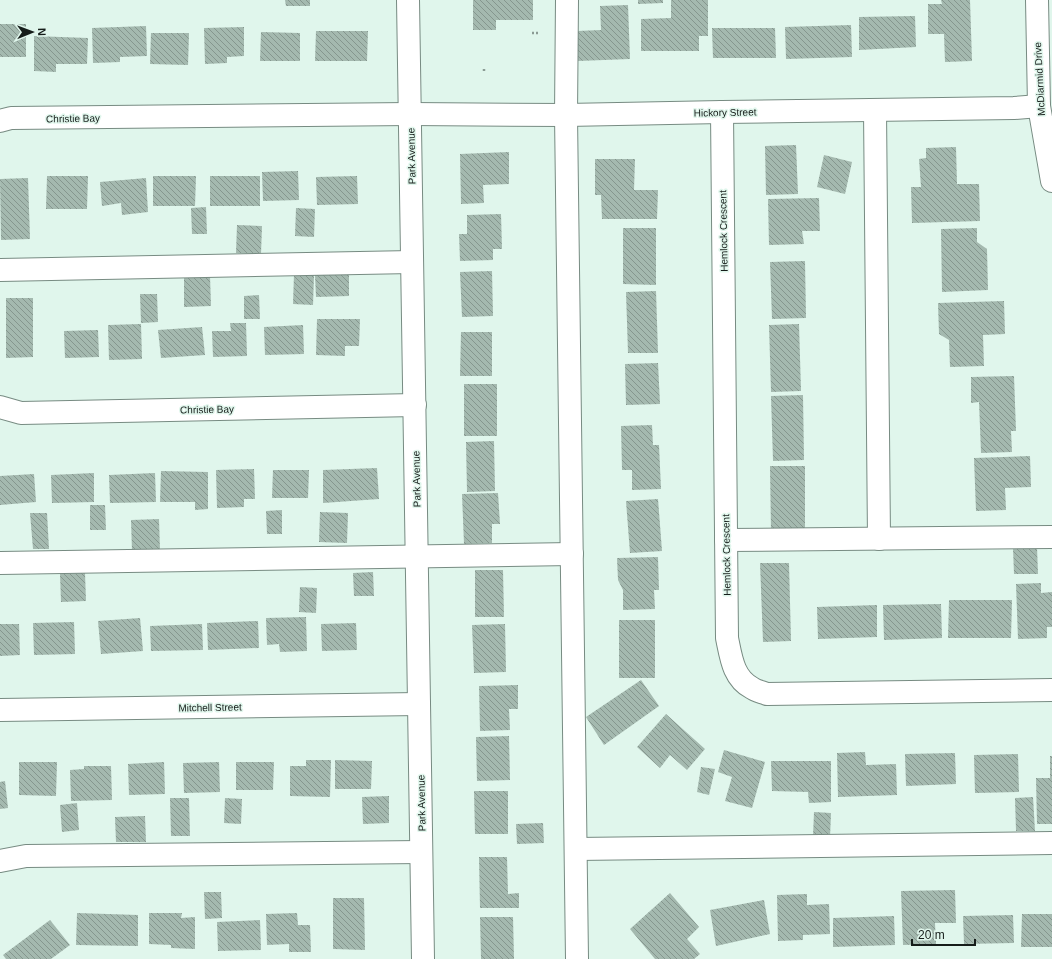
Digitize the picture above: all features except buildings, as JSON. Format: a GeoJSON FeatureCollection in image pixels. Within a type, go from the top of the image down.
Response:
{"type":"FeatureCollection","features":[{"type":"Feature","properties":{"kind":"street","name":"Park Avenue"},"geometry":{"type":"LineString","coordinates":[[408,0],[423,959]]}},
{"type":"Feature","properties":{"kind":"street"},"geometry":{"type":"LineString","coordinates":[[567,0],[566,115],[577,959]]}},
{"type":"Feature","properties":{"kind":"street","name":"McDiarmid Drive"},"geometry":{"type":"LineString","coordinates":[[1037,0],[1039,106],[1052,181]]}},
{"type":"Feature","properties":{"kind":"street","name":"Hickory Street"},"geometry":{"type":"LineString","coordinates":[[410,114],[566,115],[1014,108],[1039,106]]}},
{"type":"Feature","properties":{"kind":"street"},"geometry":{"type":"LineString","coordinates":[[875,110],[879,539]]}},
{"type":"Feature","properties":{"kind":"street","name":"Hemlock Crescent"},"geometry":{"type":"LineString","coordinates":[[722,112],[727,638],[731,659],[738,678],[752,688],[767,694],[1052,690]]}},
{"type":"Feature","properties":{"kind":"street","name":"Christie Bay"},"geometry":{"type":"LineString","coordinates":[[0,121],[11,118],[410,114]]}},
{"type":"Feature","properties":{"kind":"street"},"geometry":{"type":"LineString","coordinates":[[0,270],[412,262]]}},
{"type":"Feature","properties":{"kind":"street","name":"Christie Bay"},"geometry":{"type":"LineString","coordinates":[[0,407],[21,413],[415,405]]}},
{"type":"Feature","properties":{"kind":"street"},"geometry":{"type":"LineString","coordinates":[[726,540],[1052,537]]}},
{"type":"Feature","properties":{"kind":"street"},"geometry":{"type":"LineString","coordinates":[[0,563],[572,554]]}},
{"type":"Feature","properties":{"kind":"street","name":"Mitchell Street"},"geometry":{"type":"LineString","coordinates":[[0,710],[419,704]]}},
{"type":"Feature","properties":{"kind":"street"},"geometry":{"type":"LineString","coordinates":[[576,849],[1052,844]]}},
{"type":"Feature","properties":{"kind":"street"},"geometry":{"type":"LineString","coordinates":[[0,861],[26,856],[421,852]]}},
{"type":"Feature","properties":{"kind":"path"},"geometry":{"type":"LineString","coordinates":[[532,33],[539,32]]}}]}
